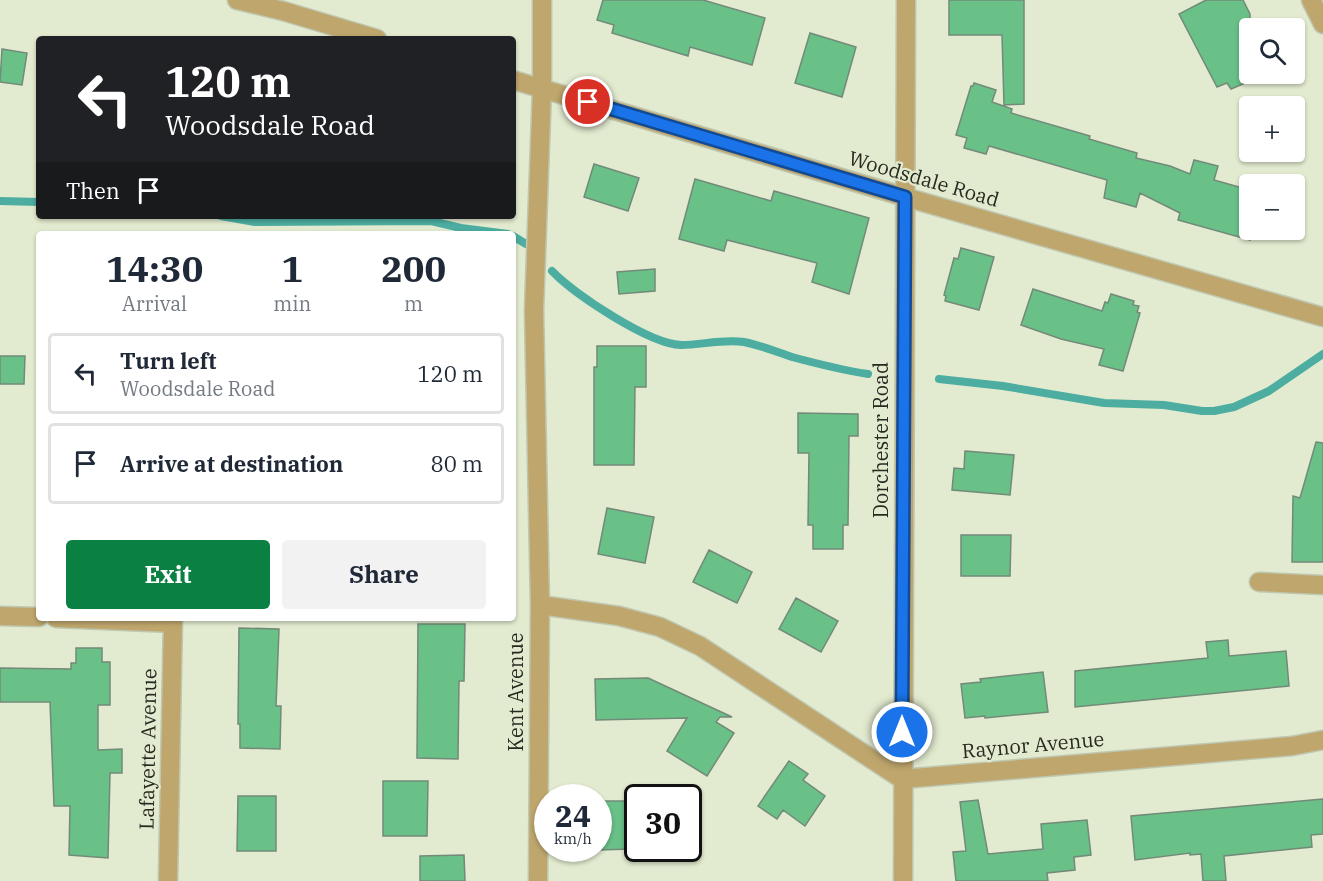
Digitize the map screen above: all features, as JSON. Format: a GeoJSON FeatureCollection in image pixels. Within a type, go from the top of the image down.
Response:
{"type":"FeatureCollection","features":[{"type":"Feature","properties":{"kind":"street"},"geometry":{"type":"LineString","coordinates":[[237,0],[367,36]]}},
{"type":"Feature","properties":{"kind":"street","name":"Kent Avenue"},"geometry":{"type":"LineString","coordinates":[[538,881],[540,605],[534,310],[542,88],[542,0]]}},
{"type":"Feature","properties":{"kind":"street","name":"Dorchester Road"},"geometry":{"type":"LineString","coordinates":[[903,881],[906,0]]}},
{"type":"Feature","properties":{"kind":"street"},"geometry":{"type":"LineString","coordinates":[[1311,0],[1323,24]]}},
{"type":"Feature","properties":{"kind":"street","name":"Woodsdale Road"},"geometry":{"type":"LineString","coordinates":[[516,81],[905,197],[1323,317]]}},
{"type":"Feature","properties":{"kind":"street"},"geometry":{"type":"LineString","coordinates":[[1259,582],[1323,585]]}},
{"type":"Feature","properties":{"kind":"street"},"geometry":{"type":"LineString","coordinates":[[540,605],[619,616],[660,627],[700,646],[902,779]]}},
{"type":"Feature","properties":{"kind":"street"},"geometry":{"type":"LineString","coordinates":[[0,616],[36,617]]}},
{"type":"Feature","properties":{"kind":"street","name":"Lafayette Avenue"},"geometry":{"type":"LineString","coordinates":[[168,881],[173,621]]}},
{"type":"Feature","properties":{"kind":"street","name":"Raynor Avenue"},"geometry":{"type":"LineString","coordinates":[[902,779],[1292,746],[1323,740]]}},
{"type":"Feature","properties":{"kind":"building"},"geometry":{"type":"Polygon","coordinates":[[[603,0],[703,0],[765,18],[752,65],[690,47],[688,56],[612,33],[614,25],[597,20],[603,0]]]}},
{"type":"Feature","properties":{"kind":"building"},"geometry":{"type":"Polygon","coordinates":[[[949,0],[1024,0],[1024,104],[1004,105],[1002,35],[949,35],[949,0]]]}},
{"type":"Feature","properties":{"kind":"building"},"geometry":{"type":"Polygon","coordinates":[[[1206,0],[1243,0],[1250,18],[1239,18],[1239,84],[1243,84],[1231,89],[1227,83],[1217,87],[1179,14],[1206,0]]]}},
{"type":"Feature","properties":{"kind":"building"},"geometry":{"type":"Polygon","coordinates":[[[810,33],[856,47],[842,97],[795,83],[810,33]]]}},
{"type":"Feature","properties":{"kind":"building"},"geometry":{"type":"Polygon","coordinates":[[[2,49],[27,53],[22,85],[0,82],[2,49]]]}},
{"type":"Feature","properties":{"kind":"building"},"geometry":{"type":"Polygon","coordinates":[[[974,83],[996,90],[992,102],[1012,109],[1011,113],[1090,136],[1089,139],[1137,153],[1136,158],[1170,166],[1190,174],[1194,160],[1218,166],[1214,180],[1239,187],[1239,237],[1178,220],[1180,213],[1140,193],[1136,207],[1104,198],[1107,180],[989,146],[986,154],[964,148],[967,138],[956,135],[971,86],[974,83]]]}},
{"type":"Feature","properties":{"kind":"building"},"geometry":{"type":"Polygon","coordinates":[[[594,164],[639,178],[628,211],[584,197],[594,164]]]}},
{"type":"Feature","properties":{"kind":"building"},"geometry":{"type":"Polygon","coordinates":[[[695,179],[771,201],[774,191],[869,218],[849,294],[812,282],[817,263],[727,240],[724,251],[679,239],[695,179]]]}},
{"type":"Feature","properties":{"kind":"building"},"geometry":{"type":"Polygon","coordinates":[[[961,248],[994,257],[979,310],[945,301],[946,296],[944,295],[954,258],[958,259],[961,248]]]}},
{"type":"Feature","properties":{"kind":"building"},"geometry":{"type":"Polygon","coordinates":[[[655,269],[655,291],[619,294],[617,272],[655,269]]]}},
{"type":"Feature","properties":{"kind":"building"},"geometry":{"type":"Polygon","coordinates":[[[1033,289],[1102,311],[1111,294],[1134,301],[1133,305],[1139,306],[1137,312],[1140,313],[1123,371],[1099,365],[1104,349],[1061,339],[1021,325],[1033,289]]]}},
{"type":"Feature","properties":{"kind":"building"},"geometry":{"type":"Polygon","coordinates":[[[597,346],[646,346],[646,387],[635,387],[634,465],[594,465],[594,367],[597,367],[597,346]]]}},
{"type":"Feature","properties":{"kind":"building"},"geometry":{"type":"Polygon","coordinates":[[[0,356],[25,356],[24,384],[0,384],[0,356]]]}},
{"type":"Feature","properties":{"kind":"building"},"geometry":{"type":"Polygon","coordinates":[[[798,413],[858,414],[858,436],[849,436],[848,525],[843,525],[843,549],[813,549],[813,525],[808,525],[809,453],[798,453],[798,413]]]}},
{"type":"Feature","properties":{"kind":"building"},"geometry":{"type":"Polygon","coordinates":[[[1316,442],[1323,443],[1323,562],[1292,562],[1293,496],[1300,498],[1316,442]]]}},
{"type":"Feature","properties":{"kind":"building"},"geometry":{"type":"Polygon","coordinates":[[[965,451],[1014,455],[1010,495],[952,490],[954,468],[964,469],[965,451]]]}},
{"type":"Feature","properties":{"kind":"building"},"geometry":{"type":"Polygon","coordinates":[[[607,508],[654,517],[645,563],[598,554],[607,508]]]}},
{"type":"Feature","properties":{"kind":"building"},"geometry":{"type":"Polygon","coordinates":[[[961,535],[1011,535],[1010,576],[961,576],[961,535]]]}},
{"type":"Feature","properties":{"kind":"building"},"geometry":{"type":"Polygon","coordinates":[[[709,550],[752,572],[737,603],[693,582],[709,550]]]}},
{"type":"Feature","properties":{"kind":"building"},"geometry":{"type":"Polygon","coordinates":[[[796,598],[838,621],[821,652],[779,629],[796,598]]]}},
{"type":"Feature","properties":{"kind":"building"},"geometry":{"type":"Polygon","coordinates":[[[418,624],[465,624],[464,681],[459,681],[458,759],[417,758],[418,624]]]}},
{"type":"Feature","properties":{"kind":"building"},"geometry":{"type":"Polygon","coordinates":[[[239,628],[279,629],[276,706],[281,706],[280,749],[240,748],[239,628]]]}},
{"type":"Feature","properties":{"kind":"building"},"geometry":{"type":"Polygon","coordinates":[[[1228,640],[1229,656],[1286,651],[1289,686],[1075,707],[1075,671],[1208,658],[1206,642],[1228,640]]]}},
{"type":"Feature","properties":{"kind":"building"},"geometry":{"type":"Polygon","coordinates":[[[76,648],[102,648],[102,662],[110,662],[110,705],[98,705],[98,750],[122,749],[122,773],[110,773],[108,858],[69,855],[70,806],[54,806],[50,702],[0,702],[0,668],[71,669],[71,663],[76,663],[76,648]]]}},
{"type":"Feature","properties":{"kind":"building"},"geometry":{"type":"Polygon","coordinates":[[[1043,672],[1048,712],[965,718],[961,684],[981,682],[980,679],[1043,672]]]}},
{"type":"Feature","properties":{"kind":"building"},"geometry":{"type":"Polygon","coordinates":[[[648,678],[732,717],[720,717],[716,722],[734,733],[707,776],[667,751],[687,718],[596,720],[595,679],[648,678]]]}},
{"type":"Feature","properties":{"kind":"building"},"geometry":{"type":"Polygon","coordinates":[[[789,761],[808,774],[803,780],[825,796],[805,826],[783,810],[777,819],[758,806],[789,761]]]}},
{"type":"Feature","properties":{"kind":"building"},"geometry":{"type":"Polygon","coordinates":[[[383,781],[428,781],[427,836],[383,836],[383,781]]]}},
{"type":"Feature","properties":{"kind":"building"},"geometry":{"type":"Polygon","coordinates":[[[238,796],[276,796],[276,851],[237,851],[238,796]]]}},
{"type":"Feature","properties":{"kind":"building"},"geometry":{"type":"Polygon","coordinates":[[[1323,799],[1323,834],[1311,835],[1312,847],[1224,856],[1226,881],[1203,881],[1201,854],[1190,855],[1190,853],[1135,860],[1131,816],[1323,799]]]}},
{"type":"Feature","properties":{"kind":"building"},"geometry":{"type":"Polygon","coordinates":[[[978,800],[988,854],[1043,849],[1041,824],[1087,820],[1091,855],[1074,857],[1075,870],[1047,873],[1048,881],[956,881],[953,852],[966,851],[960,802],[978,800]]]}},
{"type":"Feature","properties":{"kind":"building"},"geometry":{"type":"Polygon","coordinates":[[[612,801],[624,801],[624,849],[612,850],[612,801]]]}},
{"type":"Feature","properties":{"kind":"building"},"geometry":{"type":"Polygon","coordinates":[[[464,855],[465,881],[420,881],[420,856],[464,855]]]}},
{"type":"Feature","properties":{"kind":"waterway"},"geometry":{"type":"LineString","coordinates":[[0,201],[36,202]]}},
{"type":"Feature","properties":{"kind":"waterway"},"geometry":{"type":"LineString","coordinates":[[238,219],[255,222],[431,221],[484,231]]}},
{"type":"Feature","properties":{"kind":"waterway"},"geometry":{"type":"LineString","coordinates":[[516,238],[526,244]]}},
{"type":"Feature","properties":{"kind":"waterway"},"geometry":{"type":"LineString","coordinates":[[552,271],[577,292],[613,316],[650,336],[667,342],[681,345],[727,341],[744,342],[811,362],[868,374]]}},
{"type":"Feature","properties":{"kind":"waterway"},"geometry":{"type":"LineString","coordinates":[[939,379],[1003,386],[1104,403],[1164,405],[1214,411],[1234,407],[1269,391],[1323,354]]}},
{"type":"Feature","properties":{"kind":"route"},"geometry":{"type":"LineString","coordinates":[[588,102],[905,197],[902,732]]}}]}
